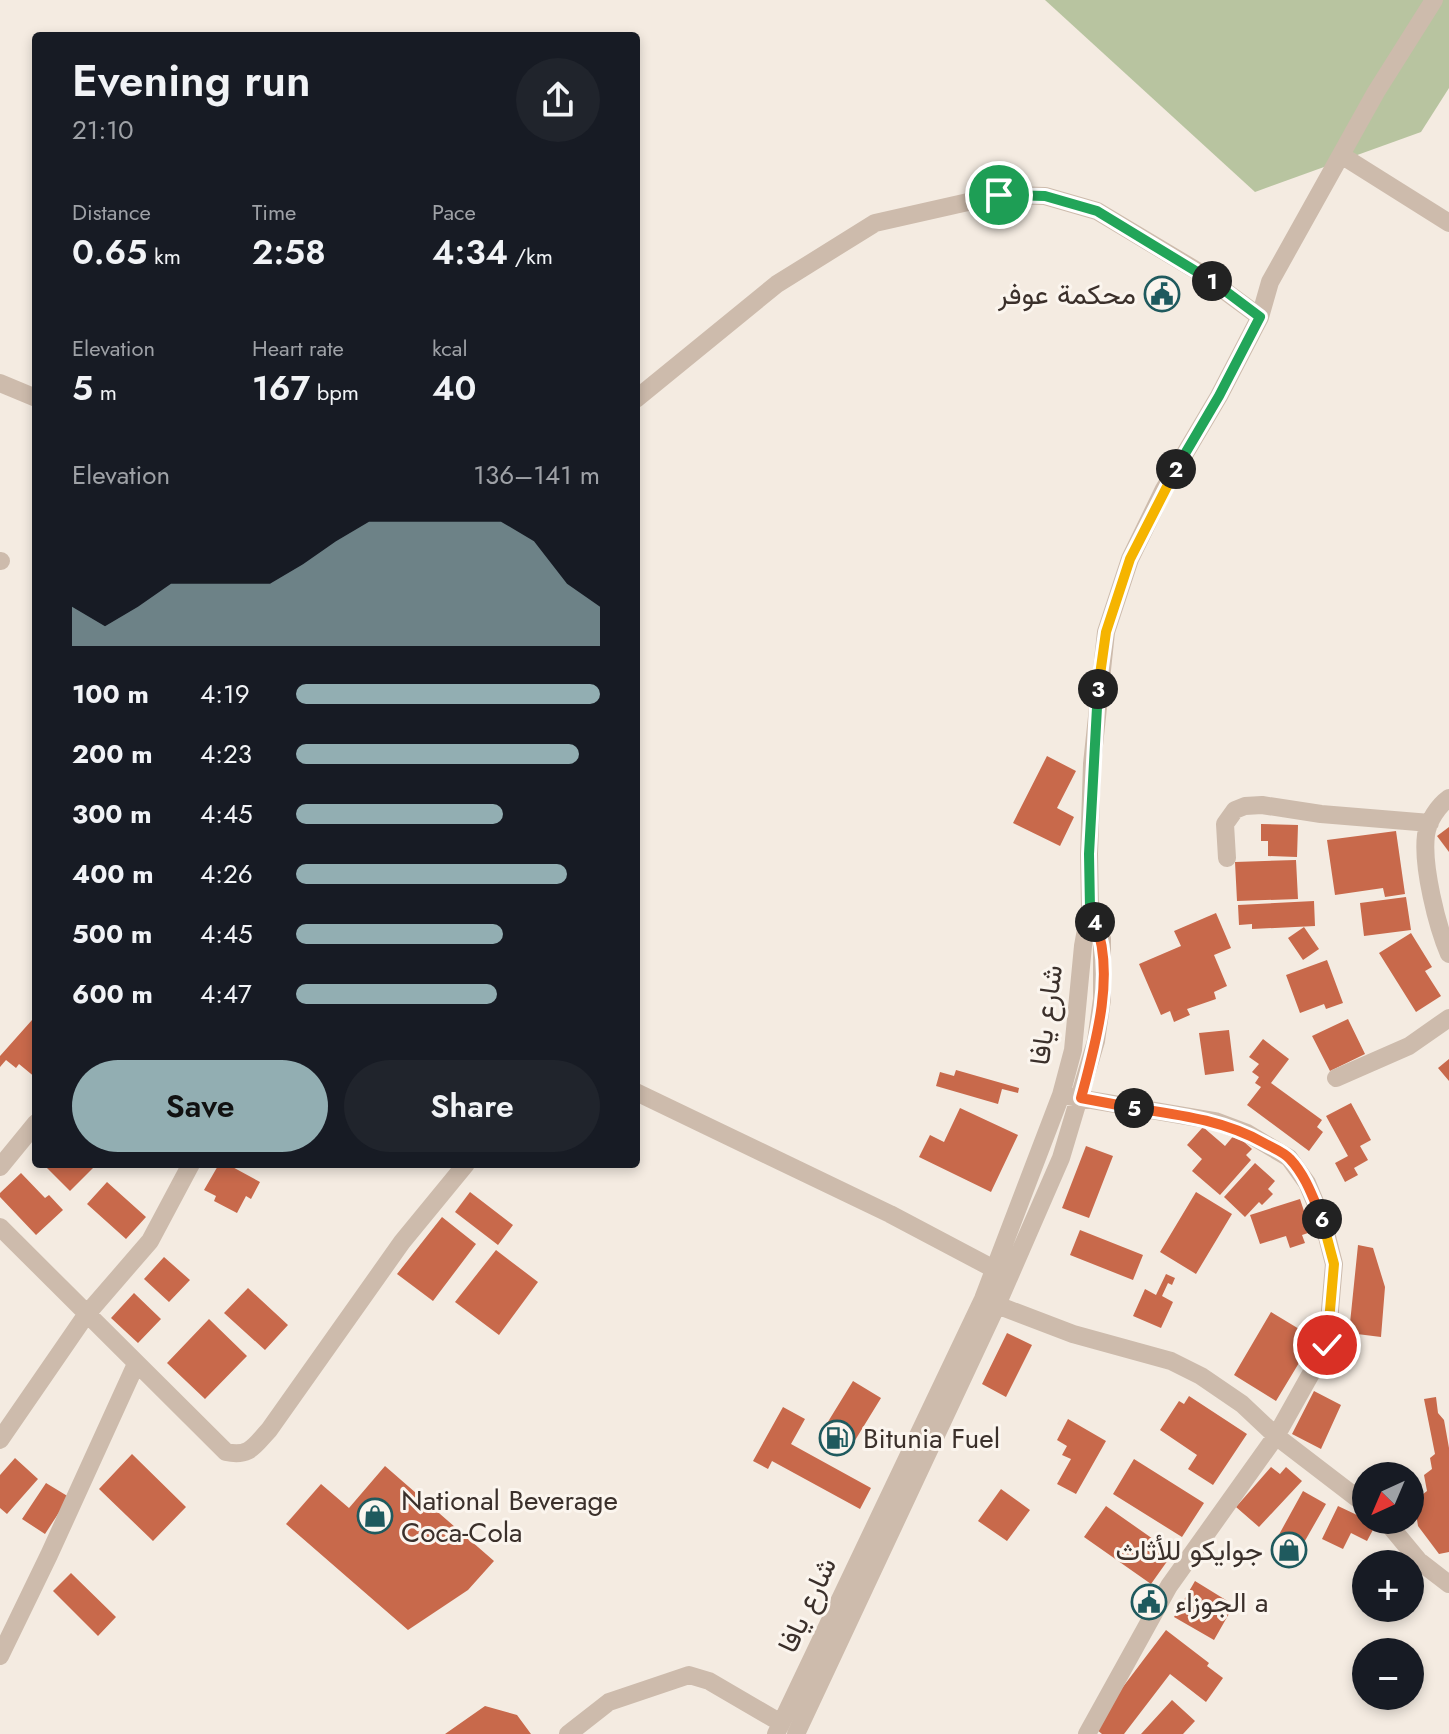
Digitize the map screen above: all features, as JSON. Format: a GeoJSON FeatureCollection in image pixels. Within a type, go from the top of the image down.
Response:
{"type":"FeatureCollection","features":[{"type":"Feature","properties":{"kind":"street","name":"شارع يافا"},"geometry":{"type":"LineString","coordinates":[[784,1730],[983,1299],[1061,1095],[1073,1050],[1083,946],[1090,908],[1092,764],[1106,632],[1130,559],[1164,489],[1219,396],[1260,317],[1270,282],[1376,92],[1434,0]]}},
{"type":"Feature","properties":{"kind":"street"},"geometry":{"type":"LineString","coordinates":[[1341,155],[1449,223]]}},
{"type":"Feature","properties":{"kind":"street"},"geometry":{"type":"LineString","coordinates":[[640,396],[777,284],[875,223],[999,195],[1045,196],[1097,211],[1199,272],[1260,317]]}},
{"type":"Feature","properties":{"kind":"street"},"geometry":{"type":"LineString","coordinates":[[1427,208],[1449,211]]}},
{"type":"Feature","properties":{"kind":"street"},"geometry":{"type":"LineString","coordinates":[[0,383],[32,396]]}},
{"type":"Feature","properties":{"kind":"street"},"geometry":{"type":"LineString","coordinates":[[1449,798],[1442,803],[1426,834],[1426,859],[1439,930],[1449,954]]}},
{"type":"Feature","properties":{"kind":"street"},"geometry":{"type":"LineString","coordinates":[[1227,858],[1225,824],[1235,810],[1245,806],[1262,805],[1321,814],[1430,823]]}},
{"type":"Feature","properties":{"kind":"street"},"geometry":{"type":"LineString","coordinates":[[568,1734],[609,1702],[689,1675],[709,1681],[784,1730],[997,1305],[1061,1158],[1096,1041],[1102,999],[1102,939],[1090,908]]}},
{"type":"Feature","properties":{"kind":"street"},"geometry":{"type":"LineString","coordinates":[[1336,1078],[1409,1046],[1449,1018]]}},
{"type":"Feature","properties":{"kind":"street"},"geometry":{"type":"LineString","coordinates":[[640,1094],[890,1214],[994,1269]]}},
{"type":"Feature","properties":{"kind":"street"},"geometry":{"type":"LineString","coordinates":[[1061,1095],[1215,1121],[1247,1133],[1289,1158],[1307,1183],[1323,1221],[1334,1264],[1327,1345],[1276,1436],[1169,1586],[1087,1734]]}},
{"type":"Feature","properties":{"kind":"street"},"geometry":{"type":"LineString","coordinates":[[0,1167],[32,1128]]}},
{"type":"Feature","properties":{"kind":"street"},"geometry":{"type":"LineString","coordinates":[[0,1440],[86,1315],[150,1241],[189,1168]]}},
{"type":"Feature","properties":{"kind":"street"},"geometry":{"type":"LineString","coordinates":[[0,1227],[226,1452],[240,1455],[250,1450],[269,1430],[402,1242],[463,1168]]}},
{"type":"Feature","properties":{"kind":"street"},"geometry":{"type":"LineString","coordinates":[[997,1305],[1073,1334],[1171,1361],[1201,1376],[1242,1404],[1276,1436],[1352,1494]]}},
{"type":"Feature","properties":{"kind":"street"},"geometry":{"type":"LineString","coordinates":[[0,1656],[136,1364]]}},
{"type":"Feature","properties":{"kind":"street"},"geometry":{"type":"LineString","coordinates":[[1397,1534],[1419,1561],[1449,1584]]}},
{"type":"Feature","properties":{"kind":"green space"},"geometry":{"type":"Polygon","coordinates":[[[1045,0],[1449,0],[1449,88],[1421,132],[1255,192],[1045,0]]]}},
{"type":"Feature","properties":{"kind":"building"},"geometry":{"type":"Polygon","coordinates":[[[1047,756],[1076,771],[1057,808],[1074,817],[1060,846],[1013,823],[1047,756]]]}},
{"type":"Feature","properties":{"kind":"building"},"geometry":{"type":"Polygon","coordinates":[[[1261,824],[1298,825],[1297,857],[1268,856],[1268,841],[1261,841],[1261,824]]]}},
{"type":"Feature","properties":{"kind":"building"},"geometry":{"type":"Polygon","coordinates":[[[1449,827],[1449,852],[1437,836],[1449,827]]]}},
{"type":"Feature","properties":{"kind":"building"},"geometry":{"type":"Polygon","coordinates":[[[1396,831],[1405,894],[1385,897],[1383,888],[1335,895],[1327,840],[1396,831]]]}},
{"type":"Feature","properties":{"kind":"building"},"geometry":{"type":"Polygon","coordinates":[[[1296,860],[1298,899],[1237,901],[1235,862],[1296,860]]]}},
{"type":"Feature","properties":{"kind":"building"},"geometry":{"type":"Polygon","coordinates":[[[1406,897],[1411,930],[1364,936],[1360,903],[1406,897]]]}},
{"type":"Feature","properties":{"kind":"building"},"geometry":{"type":"Polygon","coordinates":[[[1314,901],[1315,926],[1252,929],[1252,924],[1239,925],[1238,905],[1314,901]]]}},
{"type":"Feature","properties":{"kind":"building"},"geometry":{"type":"Polygon","coordinates":[[[1216,913],[1231,948],[1214,955],[1227,986],[1214,992],[1216,999],[1187,1009],[1190,1015],[1174,1022],[1170,1011],[1161,1015],[1139,964],[1181,946],[1174,931],[1216,913]]]}},
{"type":"Feature","properties":{"kind":"building"},"geometry":{"type":"Polygon","coordinates":[[[1304,927],[1319,949],[1303,960],[1288,938],[1304,927]]]}},
{"type":"Feature","properties":{"kind":"building"},"geometry":{"type":"Polygon","coordinates":[[[1411,933],[1432,967],[1425,971],[1441,996],[1416,1012],[1379,953],[1411,933]]]}},
{"type":"Feature","properties":{"kind":"building"},"geometry":{"type":"Polygon","coordinates":[[[1327,960],[1343,1003],[1326,1009],[1324,1004],[1300,1013],[1286,975],[1327,960]]]}},
{"type":"Feature","properties":{"kind":"building"},"geometry":{"type":"Polygon","coordinates":[[[1348,1019],[1365,1054],[1330,1071],[1312,1036],[1348,1019]]]}},
{"type":"Feature","properties":{"kind":"building"},"geometry":{"type":"Polygon","coordinates":[[[32,1020],[32,1075],[19,1064],[16,1068],[6,1060],[0,1067],[0,1056],[32,1020]]]}},
{"type":"Feature","properties":{"kind":"building"},"geometry":{"type":"Polygon","coordinates":[[[1229,1030],[1234,1071],[1205,1075],[1199,1033],[1229,1030]]]}},
{"type":"Feature","properties":{"kind":"building"},"geometry":{"type":"Polygon","coordinates":[[[1263,1039],[1289,1059],[1271,1083],[1322,1120],[1317,1127],[1323,1132],[1309,1151],[1247,1105],[1261,1087],[1255,1083],[1259,1077],[1252,1072],[1259,1064],[1249,1057],[1263,1039]]]}},
{"type":"Feature","properties":{"kind":"building"},"geometry":{"type":"Polygon","coordinates":[[[1449,1059],[1449,1081],[1438,1068],[1449,1059]]]}},
{"type":"Feature","properties":{"kind":"building"},"geometry":{"type":"Polygon","coordinates":[[[956,1070],[1019,1088],[1018,1093],[1002,1089],[998,1104],[936,1086],[940,1072],[954,1076],[956,1070]]]}},
{"type":"Feature","properties":{"kind":"building"},"geometry":{"type":"Polygon","coordinates":[[[1351,1103],[1371,1140],[1360,1146],[1368,1160],[1354,1168],[1358,1175],[1345,1182],[1335,1163],[1348,1156],[1326,1116],[1351,1103]]]}},
{"type":"Feature","properties":{"kind":"building"},"geometry":{"type":"Polygon","coordinates":[[[960,1108],[1018,1135],[991,1192],[919,1157],[930,1135],[944,1142],[960,1108]]]}},
{"type":"Feature","properties":{"kind":"building"},"geometry":{"type":"Polygon","coordinates":[[[1203,1127],[1225,1146],[1235,1134],[1252,1149],[1246,1155],[1251,1160],[1220,1195],[1192,1171],[1202,1159],[1187,1145],[1203,1127]]]}},
{"type":"Feature","properties":{"kind":"building"},"geometry":{"type":"Polygon","coordinates":[[[1086,1146],[1113,1156],[1089,1218],[1062,1208],[1086,1146]]]}},
{"type":"Feature","properties":{"kind":"building"},"geometry":{"type":"Polygon","coordinates":[[[1255,1163],[1275,1181],[1268,1189],[1273,1194],[1262,1205],[1259,1202],[1245,1217],[1224,1197],[1255,1163]]]}},
{"type":"Feature","properties":{"kind":"building"},"geometry":{"type":"Polygon","coordinates":[[[47,1168],[93,1168],[70,1191],[47,1168]]]}},
{"type":"Feature","properties":{"kind":"building"},"geometry":{"type":"Polygon","coordinates":[[[217,1168],[234,1168],[260,1182],[251,1199],[246,1196],[237,1213],[214,1201],[216,1196],[204,1190],[217,1168]]]}},
{"type":"Feature","properties":{"kind":"building"},"geometry":{"type":"Polygon","coordinates":[[[21,1173],[45,1198],[49,1195],[63,1210],[36,1235],[0,1197],[0,1193],[21,1173]]]}},
{"type":"Feature","properties":{"kind":"building"},"geometry":{"type":"Polygon","coordinates":[[[107,1182],[146,1217],[126,1239],[87,1204],[107,1182]]]}},
{"type":"Feature","properties":{"kind":"building"},"geometry":{"type":"Polygon","coordinates":[[[470,1192],[513,1225],[498,1245],[455,1212],[470,1192]]]}},
{"type":"Feature","properties":{"kind":"building"},"geometry":{"type":"Polygon","coordinates":[[[1196,1192],[1232,1214],[1196,1274],[1160,1252],[1196,1192]]]}},
{"type":"Feature","properties":{"kind":"building"},"geometry":{"type":"Polygon","coordinates":[[[1300,1199],[1311,1232],[1302,1235],[1305,1243],[1290,1248],[1286,1236],[1260,1244],[1250,1215],[1300,1199]]]}},
{"type":"Feature","properties":{"kind":"building"},"geometry":{"type":"Polygon","coordinates":[[[442,1217],[476,1244],[433,1301],[397,1274],[442,1217]]]}},
{"type":"Feature","properties":{"kind":"building"},"geometry":{"type":"Polygon","coordinates":[[[1080,1230],[1143,1255],[1133,1280],[1070,1255],[1080,1230]]]}},
{"type":"Feature","properties":{"kind":"building"},"geometry":{"type":"Polygon","coordinates":[[[1358,1245],[1373,1248],[1385,1287],[1381,1337],[1349,1333],[1358,1245]]]}},
{"type":"Feature","properties":{"kind":"building"},"geometry":{"type":"Polygon","coordinates":[[[496,1250],[538,1282],[499,1335],[455,1302],[496,1250]]]}},
{"type":"Feature","properties":{"kind":"building"},"geometry":{"type":"Polygon","coordinates":[[[164,1257],[190,1280],[169,1302],[144,1279],[164,1257]]]}},
{"type":"Feature","properties":{"kind":"building"},"geometry":{"type":"Polygon","coordinates":[[[1166,1274],[1175,1278],[1172,1285],[1168,1283],[1162,1296],[1173,1302],[1161,1328],[1133,1316],[1145,1289],[1156,1295],[1166,1274]]]}},
{"type":"Feature","properties":{"kind":"building"},"geometry":{"type":"Polygon","coordinates":[[[248,1288],[288,1325],[265,1350],[224,1313],[248,1288]]]}},
{"type":"Feature","properties":{"kind":"building"},"geometry":{"type":"Polygon","coordinates":[[[134,1293],[161,1319],[138,1343],[111,1318],[134,1293]]]}},
{"type":"Feature","properties":{"kind":"building"},"geometry":{"type":"Polygon","coordinates":[[[1271,1312],[1314,1338],[1276,1401],[1234,1375],[1271,1312]]]}},
{"type":"Feature","properties":{"kind":"building"},"geometry":{"type":"Polygon","coordinates":[[[209,1319],[247,1356],[205,1399],[167,1363],[209,1319]]]}},
{"type":"Feature","properties":{"kind":"building"},"geometry":{"type":"Polygon","coordinates":[[[1007,1333],[1032,1345],[1006,1397],[982,1384],[1007,1333]]]}},
{"type":"Feature","properties":{"kind":"building"},"geometry":{"type":"Polygon","coordinates":[[[853,1381],[881,1398],[854,1442],[826,1425],[853,1381]]]}},
{"type":"Feature","properties":{"kind":"building"},"geometry":{"type":"Polygon","coordinates":[[[1314,1391],[1341,1405],[1321,1449],[1292,1434],[1314,1391]]]}},
{"type":"Feature","properties":{"kind":"building"},"geometry":{"type":"Polygon","coordinates":[[[1189,1396],[1247,1434],[1213,1485],[1188,1469],[1197,1455],[1160,1430],[1179,1401],[1184,1404],[1189,1396]]]}},
{"type":"Feature","properties":{"kind":"building"},"geometry":{"type":"Polygon","coordinates":[[[1436,1397],[1449,1448],[1449,1552],[1439,1554],[1424,1534],[1424,1493],[1427,1491],[1424,1475],[1432,1469],[1430,1458],[1435,1454],[1424,1399],[1436,1397]]]}},
{"type":"Feature","properties":{"kind":"building"},"geometry":{"type":"Polygon","coordinates":[[[783,1407],[805,1419],[791,1444],[871,1488],[860,1509],[772,1461],[768,1469],[753,1461],[783,1407]]]}},
{"type":"Feature","properties":{"kind":"building"},"geometry":{"type":"Polygon","coordinates":[[[1068,1419],[1106,1441],[1076,1494],[1057,1484],[1071,1459],[1062,1455],[1067,1446],[1057,1440],[1068,1419]]]}},
{"type":"Feature","properties":{"kind":"building"},"geometry":{"type":"Polygon","coordinates":[[[132,1454],[186,1507],[153,1541],[99,1489],[132,1454]]]}},
{"type":"Feature","properties":{"kind":"building"},"geometry":{"type":"Polygon","coordinates":[[[15,1458],[38,1479],[7,1514],[0,1508],[0,1475],[15,1458]]]}},
{"type":"Feature","properties":{"kind":"building"},"geometry":{"type":"Polygon","coordinates":[[[1134,1459],[1204,1503],[1182,1537],[1113,1494],[1134,1459]]]}},
{"type":"Feature","properties":{"kind":"building"},"geometry":{"type":"Polygon","coordinates":[[[385,1466],[494,1561],[468,1590],[408,1630],[286,1524],[321,1484],[349,1508],[385,1466]]]}},
{"type":"Feature","properties":{"kind":"building"},"geometry":{"type":"Polygon","coordinates":[[[1271,1467],[1280,1474],[1286,1467],[1302,1481],[1259,1527],[1236,1507],[1271,1467]]]}},
{"type":"Feature","properties":{"kind":"building"},"geometry":{"type":"Polygon","coordinates":[[[46,1483],[69,1497],[45,1534],[22,1519],[46,1483]]]}},
{"type":"Feature","properties":{"kind":"building"},"geometry":{"type":"Polygon","coordinates":[[[1001,1489],[1030,1510],[1007,1541],[978,1521],[1001,1489]]]}},
{"type":"Feature","properties":{"kind":"building"},"geometry":{"type":"Polygon","coordinates":[[[1303,1491],[1326,1504],[1298,1553],[1276,1540],[1303,1491]]]}},
{"type":"Feature","properties":{"kind":"building"},"geometry":{"type":"Polygon","coordinates":[[[1106,1506],[1173,1553],[1151,1584],[1084,1537],[1106,1506]]]}},
{"type":"Feature","properties":{"kind":"building"},"geometry":{"type":"Polygon","coordinates":[[[1338,1506],[1352,1513],[1352,1534],[1343,1549],[1322,1539],[1338,1506]]]}},
{"type":"Feature","properties":{"kind":"building"},"geometry":{"type":"Polygon","coordinates":[[[1353,1534],[1371,1534],[1367,1541],[1353,1534]]]}},
{"type":"Feature","properties":{"kind":"building"},"geometry":{"type":"Polygon","coordinates":[[[71,1573],[116,1617],[98,1636],[53,1591],[71,1573]]]}},
{"type":"Feature","properties":{"kind":"building"},"geometry":{"type":"Polygon","coordinates":[[[1195,1581],[1234,1605],[1214,1640],[1174,1617],[1195,1581]]]}},
{"type":"Feature","properties":{"kind":"building"},"geometry":{"type":"Polygon","coordinates":[[[1166,1630],[1209,1663],[1207,1666],[1223,1678],[1206,1702],[1170,1674],[1124,1734],[1102,1734],[1096,1729],[1107,1708],[1166,1630]]]}},
{"type":"Feature","properties":{"kind":"building"},"geometry":{"type":"Polygon","coordinates":[[[1172,1700],[1195,1721],[1183,1734],[1141,1734],[1172,1700]]]}},
{"type":"Feature","properties":{"kind":"building"},"geometry":{"type":"Polygon","coordinates":[[[485,1706],[517,1715],[531,1734],[445,1734],[485,1706]]]}},
{"type":"Feature","properties":{"kind":"place","name":"محكمة عوفر"},"geometry":{"type":"Point","coordinates":[1162,294]}},
{"type":"Feature","properties":{"kind":"place","name":"Bitunia Fuel"},"geometry":{"type":"Point","coordinates":[837,1438]}},
{"type":"Feature","properties":{"kind":"place","name":"National Beverage Coca-Cola"},"geometry":{"type":"Point","coordinates":[375,1516]}},
{"type":"Feature","properties":{"kind":"place","name":"جوايكو للأثاث"},"geometry":{"type":"Point","coordinates":[1289,1550]}},
{"type":"Feature","properties":{"kind":"place","name":"الجوزاء a"},"geometry":{"type":"Point","coordinates":[1149,1602]}},
{"type":"Feature","properties":{"kind":"route"},"geometry":{"type":"LineString","coordinates":[[999,195],[1045,196],[1097,211],[1199,272],[1260,317],[1219,396],[1164,489],[1130,559],[1106,632],[1092,764],[1089,854],[1090,908],[1102,939],[1102,999],[1096,1041],[1081,1098],[1215,1121],[1247,1133],[1289,1158],[1307,1183],[1323,1221],[1334,1264],[1327,1345]]}}]}
